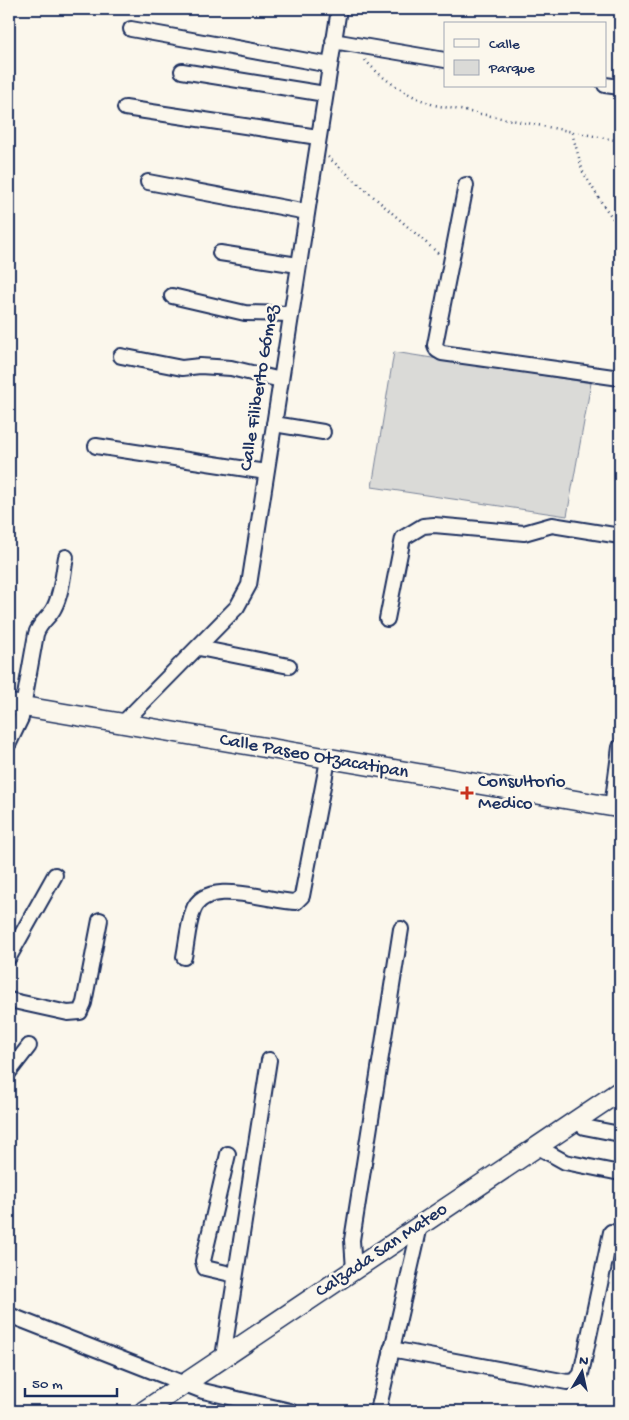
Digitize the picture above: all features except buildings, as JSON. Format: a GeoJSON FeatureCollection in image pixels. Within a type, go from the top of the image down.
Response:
{"type":"FeatureCollection","features":[{"type":"Feature","properties":{"kind":"main road","name":"Calle Paseo Otzacatipan"},"geometry":{"type":"LineString","coordinates":[[16,705],[616,808]]}},
{"type":"Feature","properties":{"kind":"main road","name":"Calzada San Mateo"},"geometry":{"type":"LineString","coordinates":[[144,1411],[620,1091]]}},
{"type":"Feature","properties":{"kind":"street","name":"Calle Filiberto Gómez"},"geometry":{"type":"LineString","coordinates":[[122,724],[237,608],[249,585],[339,9]]}},
{"type":"Feature","properties":{"kind":"street"},"geometry":{"type":"LineString","coordinates":[[131,29],[330,65]]}},
{"type":"Feature","properties":{"kind":"street"},"geometry":{"type":"LineString","coordinates":[[334,41],[444,60]]}},
{"type":"Feature","properties":{"kind":"street"},"geometry":{"type":"LineString","coordinates":[[182,71],[325,94]]}},
{"type":"Feature","properties":{"kind":"street"},"geometry":{"type":"LineString","coordinates":[[606,85],[620,87]]}},
{"type":"Feature","properties":{"kind":"street"},"geometry":{"type":"LineString","coordinates":[[125,108],[317,142]]}},
{"type":"Feature","properties":{"kind":"street"},"geometry":{"type":"LineString","coordinates":[[148,182],[307,212]]}},
{"type":"Feature","properties":{"kind":"street"},"geometry":{"type":"LineString","coordinates":[[466,185],[435,345],[437,350],[442,353],[620,378]]}},
{"type":"Feature","properties":{"kind":"street"},"geometry":{"type":"LineString","coordinates":[[220,253],[298,265]]}},
{"type":"Feature","properties":{"kind":"street"},"geometry":{"type":"LineString","coordinates":[[172,296],[245,313],[291,314]]}},
{"type":"Feature","properties":{"kind":"street"},"geometry":{"type":"LineString","coordinates":[[121,356],[182,368],[208,366],[231,368],[281,380]]}},
{"type":"Feature","properties":{"kind":"street"},"geometry":{"type":"LineString","coordinates":[[274,424],[323,432]]}},
{"type":"Feature","properties":{"kind":"street"},"geometry":{"type":"LineString","coordinates":[[96,446],[266,472]]}},
{"type":"Feature","properties":{"kind":"street"},"geometry":{"type":"LineString","coordinates":[[387,619],[403,538],[423,526],[434,525],[524,533],[552,525],[620,536]]}},
{"type":"Feature","properties":{"kind":"street"},"geometry":{"type":"LineString","coordinates":[[9,743],[21,718],[16,705],[36,634],[39,626],[49,616],[57,602],[66,557]]}},
{"type":"Feature","properties":{"kind":"street"},"geometry":{"type":"LineString","coordinates":[[199,648],[288,666]]}},
{"type":"Feature","properties":{"kind":"street"},"geometry":{"type":"LineString","coordinates":[[616,808],[620,747]]}},
{"type":"Feature","properties":{"kind":"street"},"geometry":{"type":"LineString","coordinates":[[184,957],[194,910],[209,894],[226,893],[285,902],[296,902],[302,896],[328,760]]}},
{"type":"Feature","properties":{"kind":"street"},"geometry":{"type":"LineString","coordinates":[[9,957],[55,875]]}},
{"type":"Feature","properties":{"kind":"street"},"geometry":{"type":"LineString","coordinates":[[9,1000],[68,1013],[80,1012],[84,1003],[100,920]]}},
{"type":"Feature","properties":{"kind":"street"},"geometry":{"type":"LineString","coordinates":[[354,1270],[352,1240],[401,929]]}},
{"type":"Feature","properties":{"kind":"street"},"geometry":{"type":"LineString","coordinates":[[9,1072],[29,1046]]}},
{"type":"Feature","properties":{"kind":"street"},"geometry":{"type":"LineString","coordinates":[[223,1357],[269,1060]]}},
{"type":"Feature","properties":{"kind":"street"},"geometry":{"type":"LineString","coordinates":[[577,1121],[584,1127],[620,1134]]}},
{"type":"Feature","properties":{"kind":"street"},"geometry":{"type":"LineString","coordinates":[[538,1147],[565,1162],[620,1173]]}},
{"type":"Feature","properties":{"kind":"street"},"geometry":{"type":"LineString","coordinates":[[228,1154],[203,1261],[205,1268],[235,1275]]}},
{"type":"Feature","properties":{"kind":"street"},"geometry":{"type":"LineString","coordinates":[[378,1411],[420,1226]]}},
{"type":"Feature","properties":{"kind":"street"},"geometry":{"type":"LineString","coordinates":[[391,1349],[567,1382],[575,1381],[581,1374],[611,1232]]}},
{"type":"Feature","properties":{"kind":"street"},"geometry":{"type":"LineString","coordinates":[[9,1315],[220,1396],[290,1411]]}},
{"type":"Feature","properties":{"kind":"path"},"geometry":{"type":"LineString","coordinates":[[352,44],[366,62],[393,85],[412,97],[458,111],[620,141]]}},
{"type":"Feature","properties":{"kind":"path"},"geometry":{"type":"LineString","coordinates":[[572,132],[583,172],[602,205],[620,228]]}},
{"type":"Feature","properties":{"kind":"path"},"geometry":{"type":"LineString","coordinates":[[317,142],[451,264]]}},
{"type":"Feature","properties":{"kind":"green space"},"geometry":{"type":"Polygon","coordinates":[[[394,352],[591,383],[567,516],[372,487],[394,352]]]}},
{"type":"Feature","properties":{"kind":"place","name":"Consultorio Medico"},"geometry":{"type":"Point","coordinates":[467,793]}}]}
